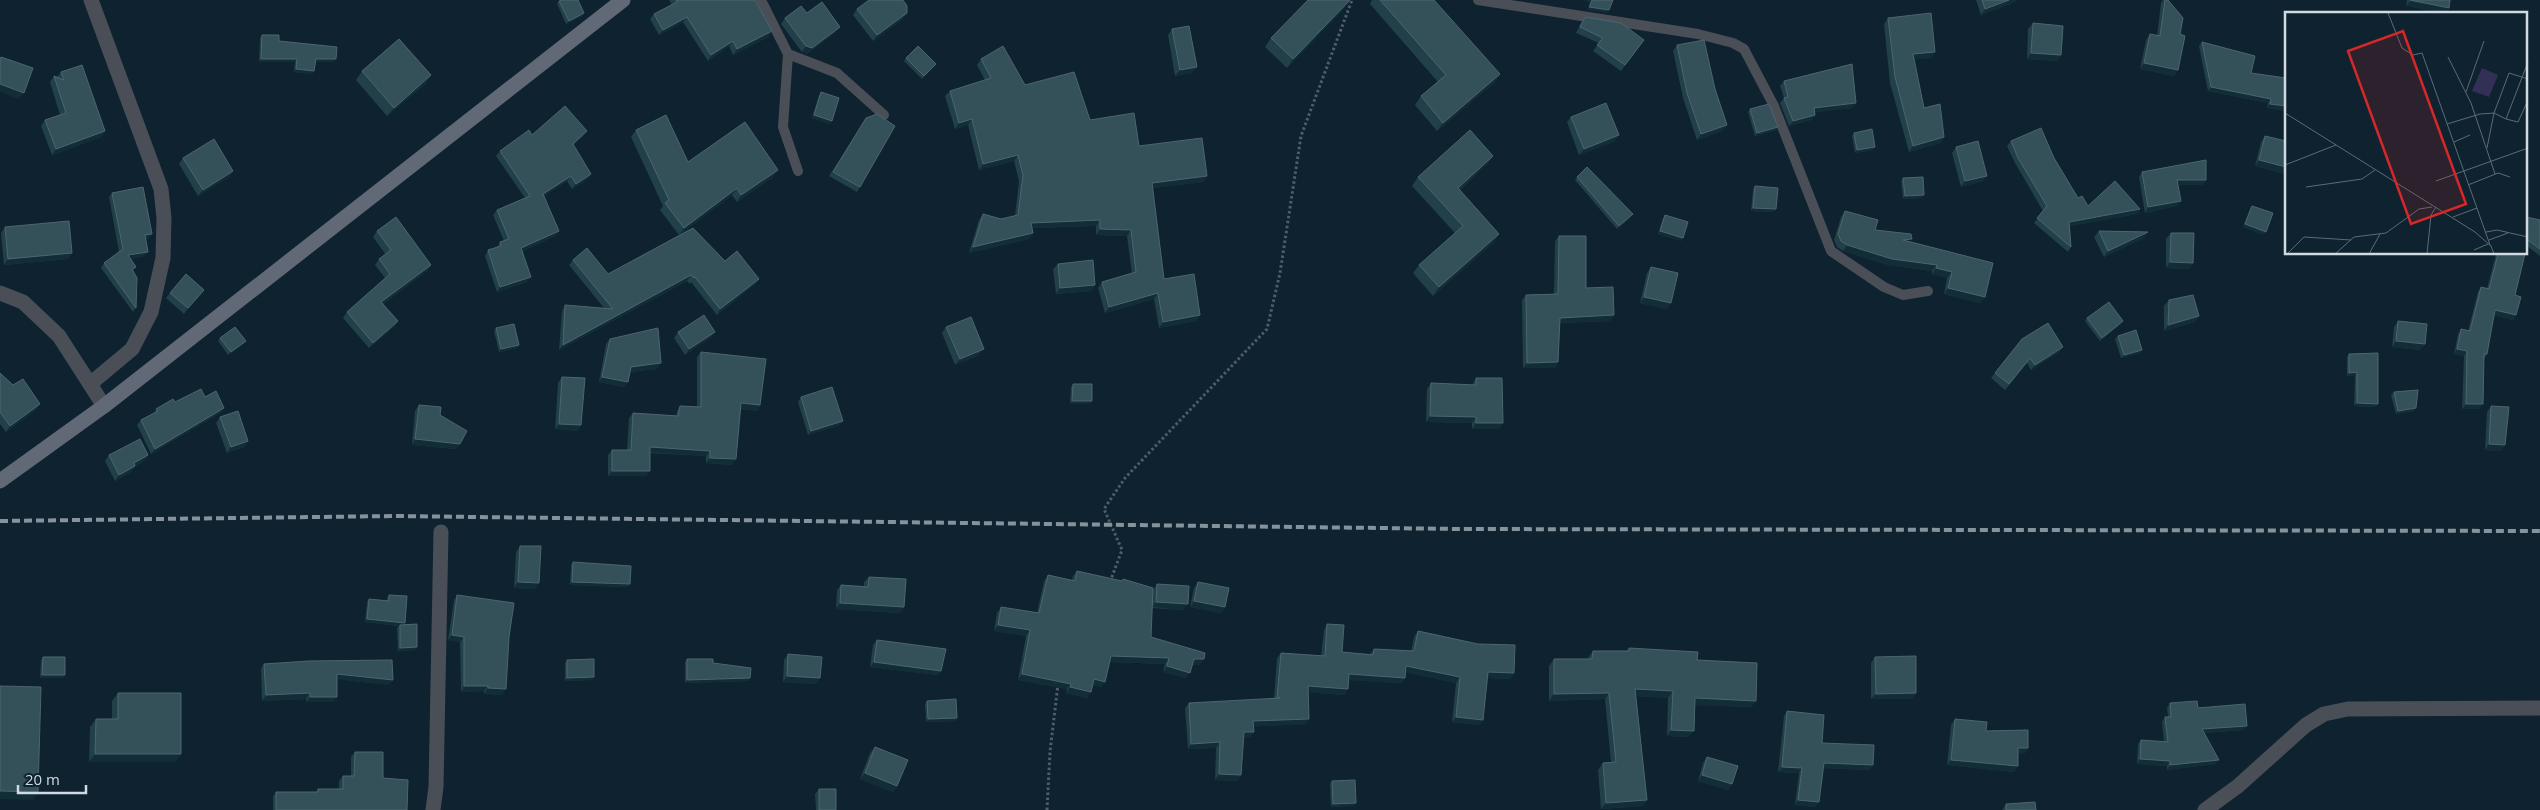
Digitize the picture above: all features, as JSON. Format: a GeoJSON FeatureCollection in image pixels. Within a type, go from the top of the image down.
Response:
{"type":"FeatureCollection","features":[{"type":"Feature","properties":{"kind":"main road"},"geometry":{"type":"LineString","coordinates":[[0,481],[104,406],[623,0]]}},
{"type":"Feature","properties":{"kind":"street"},"geometry":{"type":"LineString","coordinates":[[90,384],[132,349],[151,312],[163,258],[164,218],[161,189],[92,0]]}},
{"type":"Feature","properties":{"kind":"street"},"geometry":{"type":"LineString","coordinates":[[0,293],[23,302],[59,336],[104,406]]}},
{"type":"Feature","properties":{"kind":"street"},"geometry":{"type":"LineString","coordinates":[[433,810],[436,787],[441,532]]}},
{"type":"Feature","properties":{"kind":"street"},"geometry":{"type":"LineString","coordinates":[[2205,810],[2245,780],[2306,726],[2324,714],[2348,709],[2540,708]]}},
{"type":"Feature","properties":{"kind":"lane"},"geometry":{"type":"LineString","coordinates":[[761,0],[788,54],[783,127],[798,171]]}},
{"type":"Feature","properties":{"kind":"lane"},"geometry":{"type":"LineString","coordinates":[[1478,0],[1698,34],[1733,42],[1744,49],[1774,106],[1831,251],[1884,287],[1903,295],[1928,291]]}},
{"type":"Feature","properties":{"kind":"lane"},"geometry":{"type":"LineString","coordinates":[[788,54],[837,73],[884,115]]}},
{"type":"Feature","properties":{"kind":"path"},"geometry":{"type":"LineString","coordinates":[[1107,592],[1122,550],[1104,509],[1125,478],[1268,330],[1280,273],[1301,136],[1352,0]]}},
{"type":"Feature","properties":{"kind":"path"},"geometry":{"type":"LineString","coordinates":[[1048,810],[1050,752],[1058,679]]}},
{"type":"Feature","properties":{"kind":"building"},"geometry":{"type":"Polygon","coordinates":[[[578,0],[584,13],[569,21],[559,1],[578,0]]]}},
{"type":"Feature","properties":{"kind":"building"},"geometry":{"type":"Polygon","coordinates":[[[676,0],[755,0],[772,31],[737,49],[733,41],[711,55],[687,17],[663,30],[654,14],[677,2],[676,0]]]}},
{"type":"Feature","properties":{"kind":"building"},"geometry":{"type":"Polygon","coordinates":[[[869,0],[903,0],[907,6],[907,13],[877,35],[857,9],[869,0]]]}},
{"type":"Feature","properties":{"kind":"building"},"geometry":{"type":"Polygon","coordinates":[[[1308,0],[1350,0],[1293,59],[1271,38],[1308,0]]]}},
{"type":"Feature","properties":{"kind":"building"},"geometry":{"type":"Polygon","coordinates":[[[1380,0],[1434,0],[1500,74],[1443,123],[1421,96],[1446,75],[1380,0]]]}},
{"type":"Feature","properties":{"kind":"building"},"geometry":{"type":"Polygon","coordinates":[[[1592,0],[1613,0],[1609,10],[1589,7],[1592,0]]]}},
{"type":"Feature","properties":{"kind":"building"},"geometry":{"type":"Polygon","coordinates":[[[1982,0],[2009,0],[1985,9],[1982,0]]]}},
{"type":"Feature","properties":{"kind":"building"},"geometry":{"type":"Polygon","coordinates":[[[2165,0],[2168,0],[2183,18],[2180,34],[2185,36],[2178,70],[2144,63],[2150,34],[2160,36],[2165,0]]]}},
{"type":"Feature","properties":{"kind":"building"},"geometry":{"type":"Polygon","coordinates":[[[2410,0],[2450,0],[2449,8],[2410,0]]]}},
{"type":"Feature","properties":{"kind":"building"},"geometry":{"type":"Polygon","coordinates":[[[822,2],[840,27],[812,48],[806,46],[785,18],[801,6],[807,13],[822,2]]]}},
{"type":"Feature","properties":{"kind":"building"},"geometry":{"type":"Polygon","coordinates":[[[1931,13],[1935,52],[1913,54],[1924,108],[1940,104],[1944,137],[1913,146],[1895,77],[1888,18],[1931,13]]]}},
{"type":"Feature","properties":{"kind":"building"},"geometry":{"type":"Polygon","coordinates":[[[1585,17],[1621,23],[1644,40],[1625,65],[1597,45],[1603,38],[1580,27],[1585,17]]]}},
{"type":"Feature","properties":{"kind":"building"},"geometry":{"type":"Polygon","coordinates":[[[2033,23],[2063,26],[2061,55],[2031,53],[2033,23]]]}},
{"type":"Feature","properties":{"kind":"building"},"geometry":{"type":"Polygon","coordinates":[[[1189,26],[1197,67],[1180,70],[1172,29],[1189,26]]]}},
{"type":"Feature","properties":{"kind":"building"},"geometry":{"type":"Polygon","coordinates":[[[262,35],[279,35],[279,41],[337,47],[336,59],[316,59],[314,71],[296,69],[297,59],[261,59],[262,35]]]}},
{"type":"Feature","properties":{"kind":"building"},"geometry":{"type":"Polygon","coordinates":[[[399,39],[431,75],[394,108],[362,71],[399,39]]]}},
{"type":"Feature","properties":{"kind":"building"},"geometry":{"type":"Polygon","coordinates":[[[1704,40],[1715,89],[1727,125],[1701,134],[1687,93],[1677,45],[1704,40]]]}},
{"type":"Feature","properties":{"kind":"building"},"geometry":{"type":"Polygon","coordinates":[[[2202,42],[2255,56],[2251,73],[2285,78],[2285,106],[2270,104],[2271,99],[2211,87],[2202,42]]]}},
{"type":"Feature","properties":{"kind":"building"},"geometry":{"type":"Polygon","coordinates":[[[918,46],[936,64],[924,76],[906,58],[918,46]]]}},
{"type":"Feature","properties":{"kind":"building"},"geometry":{"type":"Polygon","coordinates":[[[1003,46],[1025,85],[1074,72],[1090,120],[1134,113],[1139,146],[1202,138],[1207,176],[1152,183],[1164,279],[1194,274],[1200,315],[1163,322],[1158,293],[1109,307],[1102,282],[1136,272],[1131,230],[1100,229],[1100,220],[1031,223],[1033,233],[973,247],[983,214],[1001,219],[1018,215],[1023,175],[1018,155],[983,164],[972,119],[959,123],[950,91],[991,78],[981,59],[1003,46]]]}},
{"type":"Feature","properties":{"kind":"building"},"geometry":{"type":"Polygon","coordinates":[[[1,57],[33,68],[24,93],[0,84],[1,57]]]}},
{"type":"Feature","properties":{"kind":"building"},"geometry":{"type":"Polygon","coordinates":[[[1852,64],[1856,103],[1814,108],[1815,115],[1793,121],[1784,98],[1788,97],[1784,81],[1852,64]]]}},
{"type":"Feature","properties":{"kind":"building"},"geometry":{"type":"Polygon","coordinates":[[[82,65],[105,131],[56,149],[45,120],[66,113],[54,76],[64,80],[61,72],[82,65]]]}},
{"type":"Feature","properties":{"kind":"building"},"geometry":{"type":"Polygon","coordinates":[[[821,92],[839,98],[832,121],[814,115],[821,92]]]}},
{"type":"Feature","properties":{"kind":"building"},"geometry":{"type":"Polygon","coordinates":[[[1606,103],[1619,135],[1584,149],[1571,117],[1606,103]]]}},
{"type":"Feature","properties":{"kind":"building"},"geometry":{"type":"Polygon","coordinates":[[[1769,104],[1778,127],[1757,133],[1750,109],[1769,104]]]}},
{"type":"Feature","properties":{"kind":"building"},"geometry":{"type":"Polygon","coordinates":[[[565,106],[587,131],[573,144],[591,174],[576,184],[571,176],[543,194],[559,231],[521,248],[531,277],[500,287],[488,250],[501,246],[500,242],[509,239],[497,210],[530,196],[500,151],[529,130],[532,135],[565,106]]]}},
{"type":"Feature","properties":{"kind":"building"},"geometry":{"type":"Polygon","coordinates":[[[877,114],[895,126],[860,187],[833,172],[866,118],[877,114]]]}},
{"type":"Feature","properties":{"kind":"building"},"geometry":{"type":"Polygon","coordinates":[[[666,115],[688,162],[745,122],[778,170],[741,195],[737,188],[684,228],[665,203],[669,200],[636,130],[666,115]]]}},
{"type":"Feature","properties":{"kind":"building"},"geometry":{"type":"Polygon","coordinates":[[[2041,128],[2054,158],[2078,198],[2082,196],[2088,206],[2115,181],[2140,209],[2069,222],[2071,247],[2037,218],[2047,206],[2018,158],[2011,141],[2041,128]]]}},
{"type":"Feature","properties":{"kind":"building"},"geometry":{"type":"Polygon","coordinates":[[[1872,129],[1875,147],[1857,150],[1854,133],[1872,129]]]}},
{"type":"Feature","properties":{"kind":"building"},"geometry":{"type":"Polygon","coordinates":[[[1470,130],[1493,156],[1458,188],[1499,234],[1439,287],[1419,265],[1463,226],[1418,177],[1470,130]]]}},
{"type":"Feature","properties":{"kind":"building"},"geometry":{"type":"Polygon","coordinates":[[[2265,136],[2285,141],[2285,167],[2259,160],[2265,136]]]}},
{"type":"Feature","properties":{"kind":"building"},"geometry":{"type":"Polygon","coordinates":[[[214,139],[233,171],[203,190],[183,158],[214,139]]]}},
{"type":"Feature","properties":{"kind":"building"},"geometry":{"type":"Polygon","coordinates":[[[1978,141],[1987,176],[1965,181],[1956,147],[1978,141]]]}},
{"type":"Feature","properties":{"kind":"building"},"geometry":{"type":"Polygon","coordinates":[[[2206,160],[2206,180],[2177,180],[2181,201],[2148,207],[2142,172],[2206,160]]]}},
{"type":"Feature","properties":{"kind":"building"},"geometry":{"type":"Polygon","coordinates":[[[1587,167],[1633,214],[1619,226],[1577,177],[1587,167]]]}},
{"type":"Feature","properties":{"kind":"building"},"geometry":{"type":"Polygon","coordinates":[[[1923,177],[1924,195],[1905,196],[1903,178],[1923,177]]]}},
{"type":"Feature","properties":{"kind":"building"},"geometry":{"type":"Polygon","coordinates":[[[1755,186],[1778,188],[1776,209],[1753,208],[1755,186]]]}},
{"type":"Feature","properties":{"kind":"building"},"geometry":{"type":"Polygon","coordinates":[[[143,187],[152,234],[145,235],[148,252],[128,255],[136,267],[132,269],[137,278],[136,308],[104,263],[123,249],[112,193],[143,187]]]}},
{"type":"Feature","properties":{"kind":"building"},"geometry":{"type":"Polygon","coordinates":[[[2252,206],[2273,213],[2266,232],[2245,224],[2252,206]]]}},
{"type":"Feature","properties":{"kind":"building"},"geometry":{"type":"Polygon","coordinates":[[[1845,211],[1878,220],[1875,230],[1911,234],[1912,239],[1903,240],[1993,263],[1985,297],[1948,288],[1952,272],[1936,268],[1937,265],[1892,259],[1847,245],[1841,241],[1838,234],[1845,211]]]}},
{"type":"Feature","properties":{"kind":"building"},"geometry":{"type":"Polygon","coordinates":[[[1665,215],[1688,222],[1683,238],[1660,231],[1665,215]]]}},
{"type":"Feature","properties":{"kind":"building"},"geometry":{"type":"Polygon","coordinates":[[[396,217],[431,265],[381,302],[398,321],[373,343],[347,312],[390,274],[379,259],[391,250],[377,231],[396,217]]]}},
{"type":"Feature","properties":{"kind":"building"},"geometry":{"type":"Polygon","coordinates":[[[2528,217],[2540,220],[2540,249],[2528,240],[2528,217]]]}},
{"type":"Feature","properties":{"kind":"building"},"geometry":{"type":"Polygon","coordinates":[[[69,221],[72,253],[8,259],[5,227],[69,221]]]}},
{"type":"Feature","properties":{"kind":"building"},"geometry":{"type":"Polygon","coordinates":[[[693,228],[725,261],[737,251],[759,279],[720,309],[695,277],[691,275],[563,345],[565,305],[613,309],[573,260],[587,248],[608,274],[693,228]]]}},
{"type":"Feature","properties":{"kind":"building"},"geometry":{"type":"Polygon","coordinates":[[[2099,231],[2148,232],[2108,251],[2099,231]]]}},
{"type":"Feature","properties":{"kind":"building"},"geometry":{"type":"Polygon","coordinates":[[[2171,233],[2194,233],[2193,263],[2170,262],[2171,233]]]}},
{"type":"Feature","properties":{"kind":"building"},"geometry":{"type":"Polygon","coordinates":[[[1559,236],[1586,236],[1586,288],[1613,287],[1614,315],[1560,318],[1558,362],[1527,363],[1526,295],[1558,294],[1559,236]]]}},
{"type":"Feature","properties":{"kind":"building"},"geometry":{"type":"Polygon","coordinates":[[[2498,255],[2525,255],[2515,295],[2521,297],[2516,315],[2495,310],[2487,354],[2484,354],[2483,404],[2466,404],[2467,351],[2457,349],[2461,329],[2470,331],[2481,287],[2489,289],[2498,255]]]}},
{"type":"Feature","properties":{"kind":"building"},"geometry":{"type":"Polygon","coordinates":[[[1093,260],[1095,285],[1060,288],[1058,264],[1093,260]]]}},
{"type":"Feature","properties":{"kind":"building"},"geometry":{"type":"Polygon","coordinates":[[[1651,267],[1678,273],[1671,303],[1644,297],[1651,267]]]}},
{"type":"Feature","properties":{"kind":"building"},"geometry":{"type":"Polygon","coordinates":[[[186,274],[204,290],[188,308],[170,293],[186,274]]]}},
{"type":"Feature","properties":{"kind":"building"},"geometry":{"type":"Polygon","coordinates":[[[2193,295],[2199,316],[2168,325],[2169,300],[2193,295]]]}},
{"type":"Feature","properties":{"kind":"building"},"geometry":{"type":"Polygon","coordinates":[[[2109,302],[2123,321],[2102,338],[2087,318],[2109,302]]]}},
{"type":"Feature","properties":{"kind":"building"},"geometry":{"type":"Polygon","coordinates":[[[704,315],[715,332],[689,349],[678,332],[704,315]]]}},
{"type":"Feature","properties":{"kind":"building"},"geometry":{"type":"Polygon","coordinates":[[[971,317],[984,349],[960,359],[946,327],[971,317]]]}},
{"type":"Feature","properties":{"kind":"building"},"geometry":{"type":"Polygon","coordinates":[[[2398,321],[2427,324],[2425,344],[2396,341],[2398,321]]]}},
{"type":"Feature","properties":{"kind":"building"},"geometry":{"type":"Polygon","coordinates":[[[2048,323],[2063,347],[2035,365],[2030,358],[2009,384],[1995,373],[2022,339],[2048,323]]]}},
{"type":"Feature","properties":{"kind":"building"},"geometry":{"type":"Polygon","coordinates":[[[514,324],[519,345],[501,349],[496,328],[514,324]]]}},
{"type":"Feature","properties":{"kind":"building"},"geometry":{"type":"Polygon","coordinates":[[[235,327],[246,341],[231,352],[220,338],[235,327]]]}},
{"type":"Feature","properties":{"kind":"building"},"geometry":{"type":"Polygon","coordinates":[[[658,328],[661,363],[631,367],[628,382],[602,377],[610,339],[658,328]]]}},
{"type":"Feature","properties":{"kind":"building"},"geometry":{"type":"Polygon","coordinates":[[[2136,330],[2142,350],[2124,355],[2118,336],[2136,330]]]}},
{"type":"Feature","properties":{"kind":"building"},"geometry":{"type":"Polygon","coordinates":[[[701,352],[766,359],[760,405],[741,403],[736,459],[710,458],[710,451],[650,447],[650,471],[612,471],[612,450],[631,450],[633,413],[678,416],[680,406],[701,407],[701,352]]]}},
{"type":"Feature","properties":{"kind":"building"},"geometry":{"type":"Polygon","coordinates":[[[2378,353],[2378,404],[2357,403],[2357,372],[2349,373],[2349,354],[2378,353]]]}},
{"type":"Feature","properties":{"kind":"building"},"geometry":{"type":"Polygon","coordinates":[[[0,373],[13,385],[23,379],[40,404],[10,426],[0,412],[0,373]]]}},
{"type":"Feature","properties":{"kind":"building"},"geometry":{"type":"Polygon","coordinates":[[[562,377],[585,378],[581,425],[559,424],[562,377]]]}},
{"type":"Feature","properties":{"kind":"building"},"geometry":{"type":"Polygon","coordinates":[[[1476,378],[1502,378],[1503,423],[1476,423],[1476,417],[1430,416],[1431,383],[1476,385],[1476,378]]]}},
{"type":"Feature","properties":{"kind":"building"},"geometry":{"type":"Polygon","coordinates":[[[1073,384],[1092,384],[1092,401],[1072,401],[1073,384]]]}},
{"type":"Feature","properties":{"kind":"building"},"geometry":{"type":"Polygon","coordinates":[[[832,387],[843,421],[811,431],[801,397],[832,387]]]}},
{"type":"Feature","properties":{"kind":"building"},"geometry":{"type":"Polygon","coordinates":[[[201,389],[205,397],[216,391],[224,408],[155,449],[141,420],[158,411],[156,409],[173,399],[175,402],[201,389]]]}},
{"type":"Feature","properties":{"kind":"building"},"geometry":{"type":"Polygon","coordinates":[[[2418,390],[2416,408],[2398,411],[2394,392],[2418,390]]]}},
{"type":"Feature","properties":{"kind":"building"},"geometry":{"type":"Polygon","coordinates":[[[419,405],[441,407],[440,415],[467,431],[460,444],[415,439],[419,405]]]}},
{"type":"Feature","properties":{"kind":"building"},"geometry":{"type":"Polygon","coordinates":[[[2491,406],[2509,407],[2505,445],[2489,444],[2491,406]]]}},
{"type":"Feature","properties":{"kind":"building"},"geometry":{"type":"Polygon","coordinates":[[[238,411],[248,441],[231,447],[220,417],[238,411]]]}},
{"type":"Feature","properties":{"kind":"building"},"geometry":{"type":"Polygon","coordinates":[[[140,439],[148,455],[134,463],[135,466],[119,475],[109,455],[140,439]]]}},
{"type":"Feature","properties":{"kind":"building"},"geometry":{"type":"Polygon","coordinates":[[[520,546],[541,546],[539,583],[518,582],[520,546]]]}},
{"type":"Feature","properties":{"kind":"building"},"geometry":{"type":"Polygon","coordinates":[[[573,562],[631,566],[630,584],[572,582],[573,562]]]}},
{"type":"Feature","properties":{"kind":"building"},"geometry":{"type":"Polygon","coordinates":[[[1077,571],[1122,581],[1123,579],[1153,588],[1151,637],[1205,653],[1204,659],[1194,659],[1190,673],[1167,666],[1169,658],[1111,656],[1105,682],[1094,679],[1091,692],[1070,687],[1071,684],[1022,674],[1030,630],[998,625],[1001,607],[1039,613],[1048,575],[1075,581],[1077,571]]]}},
{"type":"Feature","properties":{"kind":"building"},"geometry":{"type":"Polygon","coordinates":[[[869,577],[906,579],[904,607],[840,603],[841,585],[868,587],[869,577]]]}},
{"type":"Feature","properties":{"kind":"building"},"geometry":{"type":"Polygon","coordinates":[[[1198,582],[1229,588],[1225,607],[1194,601],[1198,582]]]}},
{"type":"Feature","properties":{"kind":"building"},"geometry":{"type":"Polygon","coordinates":[[[1157,584],[1189,586],[1188,604],[1156,602],[1157,584]]]}},
{"type":"Feature","properties":{"kind":"building"},"geometry":{"type":"Polygon","coordinates":[[[389,595],[407,596],[405,623],[367,619],[369,599],[389,601],[389,595]]]}},
{"type":"Feature","properties":{"kind":"building"},"geometry":{"type":"Polygon","coordinates":[[[457,595],[514,603],[509,637],[506,689],[488,688],[488,686],[464,686],[464,637],[452,635],[457,595]]]}},
{"type":"Feature","properties":{"kind":"building"},"geometry":{"type":"Polygon","coordinates":[[[417,624],[417,647],[400,648],[400,625],[417,624]]]}},
{"type":"Feature","properties":{"kind":"building"},"geometry":{"type":"Polygon","coordinates":[[[1327,624],[1344,625],[1342,652],[1373,655],[1374,649],[1414,651],[1418,631],[1478,644],[1515,645],[1514,673],[1488,672],[1483,720],[1456,717],[1460,677],[1406,666],[1405,678],[1349,674],[1348,689],[1308,686],[1309,719],[1253,721],[1254,732],[1244,732],[1241,775],[1219,774],[1220,742],[1191,744],[1189,703],[1280,698],[1277,698],[1281,653],[1325,656],[1327,624]]]}},
{"type":"Feature","properties":{"kind":"building"},"geometry":{"type":"Polygon","coordinates":[[[877,640],[946,649],[941,671],[874,662],[877,640]]]}},
{"type":"Feature","properties":{"kind":"building"},"geometry":{"type":"Polygon","coordinates":[[[1629,648],[1698,652],[1697,660],[1757,663],[1756,701],[1695,698],[1694,731],[1671,730],[1673,691],[1635,689],[1647,800],[1606,803],[1603,763],[1616,762],[1609,693],[1554,694],[1554,659],[1592,659],[1593,651],[1629,651],[1629,648]]]}},
{"type":"Feature","properties":{"kind":"building"},"geometry":{"type":"Polygon","coordinates":[[[788,654],[822,657],[820,678],[787,676],[788,654]]]}},
{"type":"Feature","properties":{"kind":"building"},"geometry":{"type":"Polygon","coordinates":[[[1916,656],[1916,693],[1876,694],[1875,657],[1916,656]]]}},
{"type":"Feature","properties":{"kind":"building"},"geometry":{"type":"Polygon","coordinates":[[[43,657],[65,657],[65,675],[42,675],[43,657]]]}},
{"type":"Feature","properties":{"kind":"building"},"geometry":{"type":"Polygon","coordinates":[[[594,659],[594,677],[567,678],[567,660],[594,659]]]}},
{"type":"Feature","properties":{"kind":"building"},"geometry":{"type":"Polygon","coordinates":[[[687,659],[713,659],[713,663],[751,668],[750,678],[687,680],[687,659]]]}},
{"type":"Feature","properties":{"kind":"building"},"geometry":{"type":"Polygon","coordinates":[[[392,660],[393,680],[337,674],[337,697],[310,697],[310,693],[266,695],[264,664],[309,661],[392,660]]]}},
{"type":"Feature","properties":{"kind":"building"},"geometry":{"type":"Polygon","coordinates":[[[0,686],[41,687],[38,792],[0,791],[0,686]]]}},
{"type":"Feature","properties":{"kind":"building"},"geometry":{"type":"Polygon","coordinates":[[[118,693],[181,693],[181,754],[95,754],[96,719],[118,719],[118,693]]]}},
{"type":"Feature","properties":{"kind":"building"},"geometry":{"type":"Polygon","coordinates":[[[956,699],[957,718],[928,719],[927,701],[956,699]]]}},
{"type":"Feature","properties":{"kind":"building"},"geometry":{"type":"Polygon","coordinates":[[[2197,701],[2198,708],[2245,704],[2247,726],[2202,729],[2219,760],[2170,765],[2170,761],[2140,759],[2141,740],[2168,742],[2165,717],[2171,717],[2170,703],[2197,701]]]}},
{"type":"Feature","properties":{"kind":"building"},"geometry":{"type":"Polygon","coordinates":[[[1787,711],[1824,715],[1822,743],[1874,745],[1873,765],[1824,763],[1819,802],[1798,800],[1802,768],[1782,767],[1787,711]]]}},
{"type":"Feature","properties":{"kind":"building"},"geometry":{"type":"Polygon","coordinates":[[[1955,719],[1987,722],[1986,731],[2028,730],[2028,748],[2018,748],[2018,766],[1951,760],[1955,719]]]}},
{"type":"Feature","properties":{"kind":"building"},"geometry":{"type":"Polygon","coordinates":[[[875,747],[908,760],[897,786],[865,773],[875,747]]]}},
{"type":"Feature","properties":{"kind":"building"},"geometry":{"type":"Polygon","coordinates":[[[355,752],[383,752],[383,778],[408,780],[407,810],[276,810],[276,792],[318,792],[318,789],[343,789],[343,776],[354,776],[355,752]]]}},
{"type":"Feature","properties":{"kind":"building"},"geometry":{"type":"Polygon","coordinates":[[[1707,757],[1738,766],[1732,784],[1702,775],[1707,757]]]}},
{"type":"Feature","properties":{"kind":"building"},"geometry":{"type":"Polygon","coordinates":[[[1355,780],[1356,803],[1333,804],[1332,781],[1355,780]]]}},
{"type":"Feature","properties":{"kind":"building"},"geometry":{"type":"Polygon","coordinates":[[[819,789],[836,789],[836,810],[819,810],[819,789]]]}},
{"type":"Feature","properties":{"kind":"building"},"geometry":{"type":"Polygon","coordinates":[[[2035,802],[2036,810],[2006,810],[2006,804],[2035,802]]]}},
{"type":"Feature","properties":{"kind":"railway"},"geometry":{"type":"LineString","coordinates":[[0,521],[395,516],[1461,529],[2540,531]]}}]}
